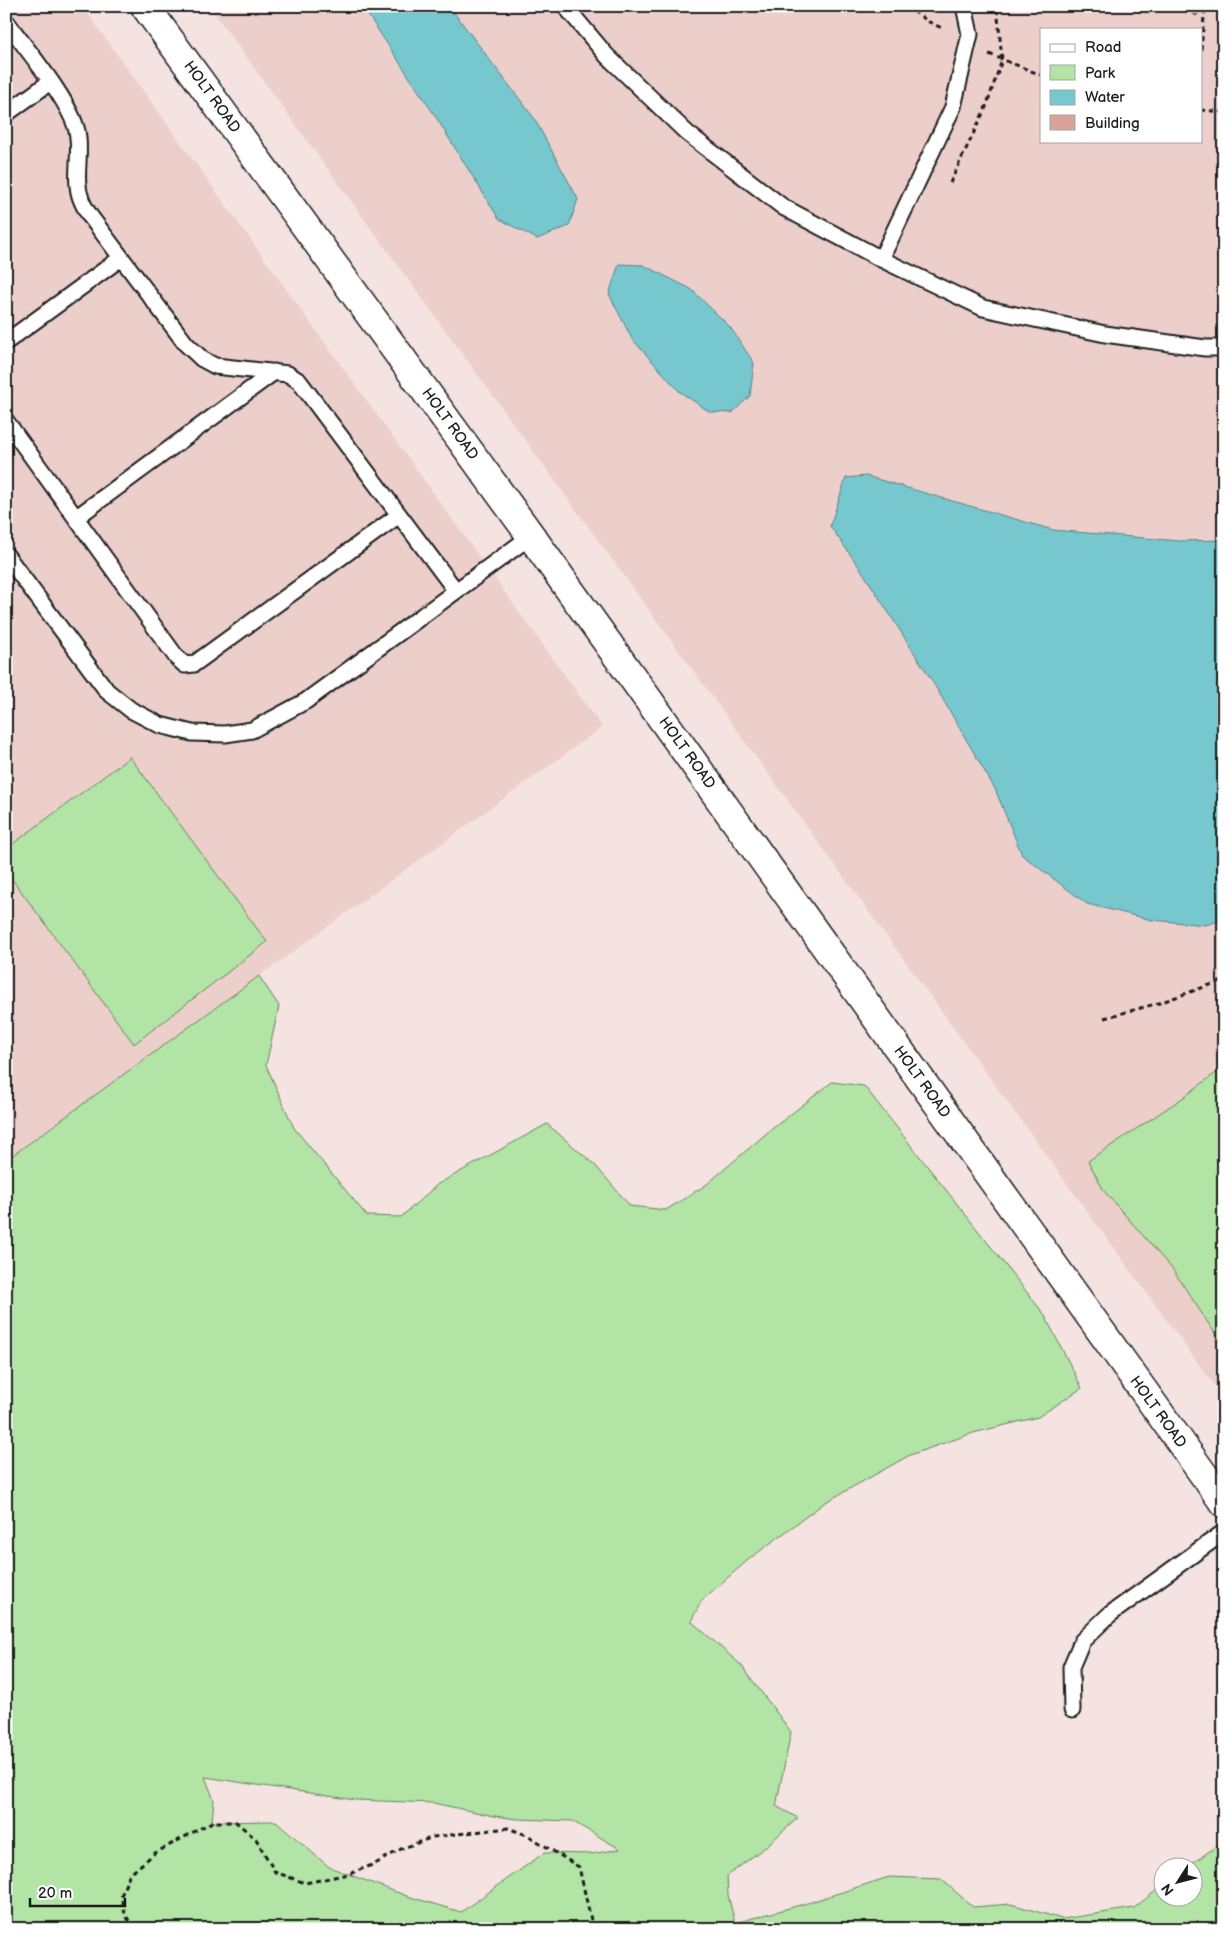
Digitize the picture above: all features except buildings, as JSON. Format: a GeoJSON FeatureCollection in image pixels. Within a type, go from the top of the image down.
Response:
{"type":"FeatureCollection","features":[{"type":"Feature","properties":{"kind":"main road","name":"HOLT ROAD"},"geometry":{"type":"LineString","coordinates":[[146,6],[531,536],[1224,1503]]}},
{"type":"Feature","properties":{"kind":"lane"},"geometry":{"type":"LineString","coordinates":[[565,6],[607,56],[687,133],[782,207],[881,259],[983,308],[1105,334],[1205,348],[1224,348]]}},
{"type":"Feature","properties":{"kind":"lane"},"geometry":{"type":"LineString","coordinates":[[881,259],[953,107],[970,34],[964,6]]}},
{"type":"Feature","properties":{"kind":"lane"},"geometry":{"type":"LineString","coordinates":[[6,21],[65,103],[76,128],[80,148],[78,178],[80,198],[90,216],[186,344],[202,359],[215,366],[288,374],[299,382],[456,591]]}},
{"type":"Feature","properties":{"kind":"lane"},"geometry":{"type":"LineString","coordinates":[[6,114],[50,82]]}},
{"type":"Feature","properties":{"kind":"lane"},"geometry":{"type":"LineString","coordinates":[[6,342],[120,258]]}},
{"type":"Feature","properties":{"kind":"lane"},"geometry":{"type":"LineString","coordinates":[[77,518],[274,372]]}},
{"type":"Feature","properties":{"kind":"lane"},"geometry":{"type":"LineString","coordinates":[[11,427],[177,658],[186,665],[194,664],[399,515]]}},
{"type":"Feature","properties":{"kind":"lane"},"geometry":{"type":"LineString","coordinates":[[6,554],[107,691],[131,710],[160,725],[192,733],[225,734],[252,730],[313,696],[531,536]]}},
{"type":"Feature","properties":{"kind":"lane"},"geometry":{"type":"LineString","coordinates":[[1072,1710],[1071,1667],[1082,1641],[1109,1615],[1224,1532]]}},
{"type":"Feature","properties":{"kind":"path"},"geometry":{"type":"LineString","coordinates":[[950,183],[986,107],[1002,60],[997,6]]}},
{"type":"Feature","properties":{"kind":"path"},"geometry":{"type":"LineString","coordinates":[[1202,39],[1205,6]]}},
{"type":"Feature","properties":{"kind":"path"},"geometry":{"type":"LineString","coordinates":[[1202,110],[1224,112]]}},
{"type":"Feature","properties":{"kind":"path"},"geometry":{"type":"LineString","coordinates":[[1104,1018],[1159,1003],[1224,980]]}},
{"type":"Feature","properties":{"kind":"path"},"geometry":{"type":"LineString","coordinates":[[134,1929],[125,1914],[121,1896],[129,1875],[155,1853],[190,1836],[212,1822],[236,1822],[256,1839],[275,1872],[305,1884],[349,1874],[375,1864],[400,1849],[432,1837],[508,1828],[528,1836],[579,1867],[593,1929]]}},
{"type":"Feature","properties":{"kind":"path"},"geometry":{"type":"LineString","coordinates":[[6,1921],[17,1929]]}},
{"type":"Feature","properties":{"kind":"shaded area"},"geometry":{"type":"Polygon","coordinates":[[[6,6],[82,6],[602,727],[6,1160],[6,6]]]}},
{"type":"Feature","properties":{"kind":"shaded area"},"geometry":{"type":"Polygon","coordinates":[[[209,6],[1224,6],[1224,1399],[209,6]]]}},
{"type":"Feature","properties":{"kind":"green space"},"geometry":{"type":"Polygon","coordinates":[[[130,757],[267,942],[134,1044],[6,871],[6,849],[130,757]]]}},
{"type":"Feature","properties":{"kind":"green space"},"geometry":{"type":"Polygon","coordinates":[[[259,976],[279,1006],[266,1065],[294,1128],[367,1216],[401,1217],[438,1184],[547,1124],[594,1164],[630,1206],[666,1210],[706,1185],[768,1132],[832,1082],[864,1086],[1044,1314],[1082,1388],[1038,1417],[973,1433],[910,1455],[824,1503],[748,1560],[702,1600],[691,1621],[741,1665],[791,1732],[776,1806],[798,1818],[764,1848],[727,1876],[728,1895],[735,1923],[811,1902],[889,1877],[941,1879],[973,1907],[1011,1904],[1062,1919],[1134,1908],[1152,1894],[1152,1908],[1202,1908],[1202,1858],[1200,1858],[1224,1841],[1224,1929],[6,1929],[6,1160],[259,976]],[[205,1777],[214,1800],[212,1822],[276,1821],[329,1867],[407,1896],[461,1912],[544,1853],[591,1854],[620,1849],[572,1821],[494,1816],[433,1803],[355,1800],[205,1777]]]}},
{"type":"Feature","properties":{"kind":"green space"},"geometry":{"type":"Polygon","coordinates":[[[1224,1067],[1224,1347],[1173,1270],[1104,1191],[1088,1161],[1181,1099],[1224,1067]]]}},
{"type":"Feature","properties":{"kind":"water"},"geometry":{"type":"Polygon","coordinates":[[[362,6],[449,6],[534,118],[578,199],[569,226],[537,239],[499,219],[434,114],[362,6]]]}},
{"type":"Feature","properties":{"kind":"water"},"geometry":{"type":"Polygon","coordinates":[[[619,264],[643,265],[691,289],[730,327],[754,363],[750,396],[732,413],[710,412],[680,392],[632,339],[609,294],[619,264]]]}},
{"type":"Feature","properties":{"kind":"water"},"geometry":{"type":"Polygon","coordinates":[[[866,476],[1053,530],[1179,541],[1224,540],[1224,919],[1206,925],[1152,920],[1087,904],[1022,855],[995,789],[931,679],[862,571],[830,526],[846,478],[866,476]]]}}]}
